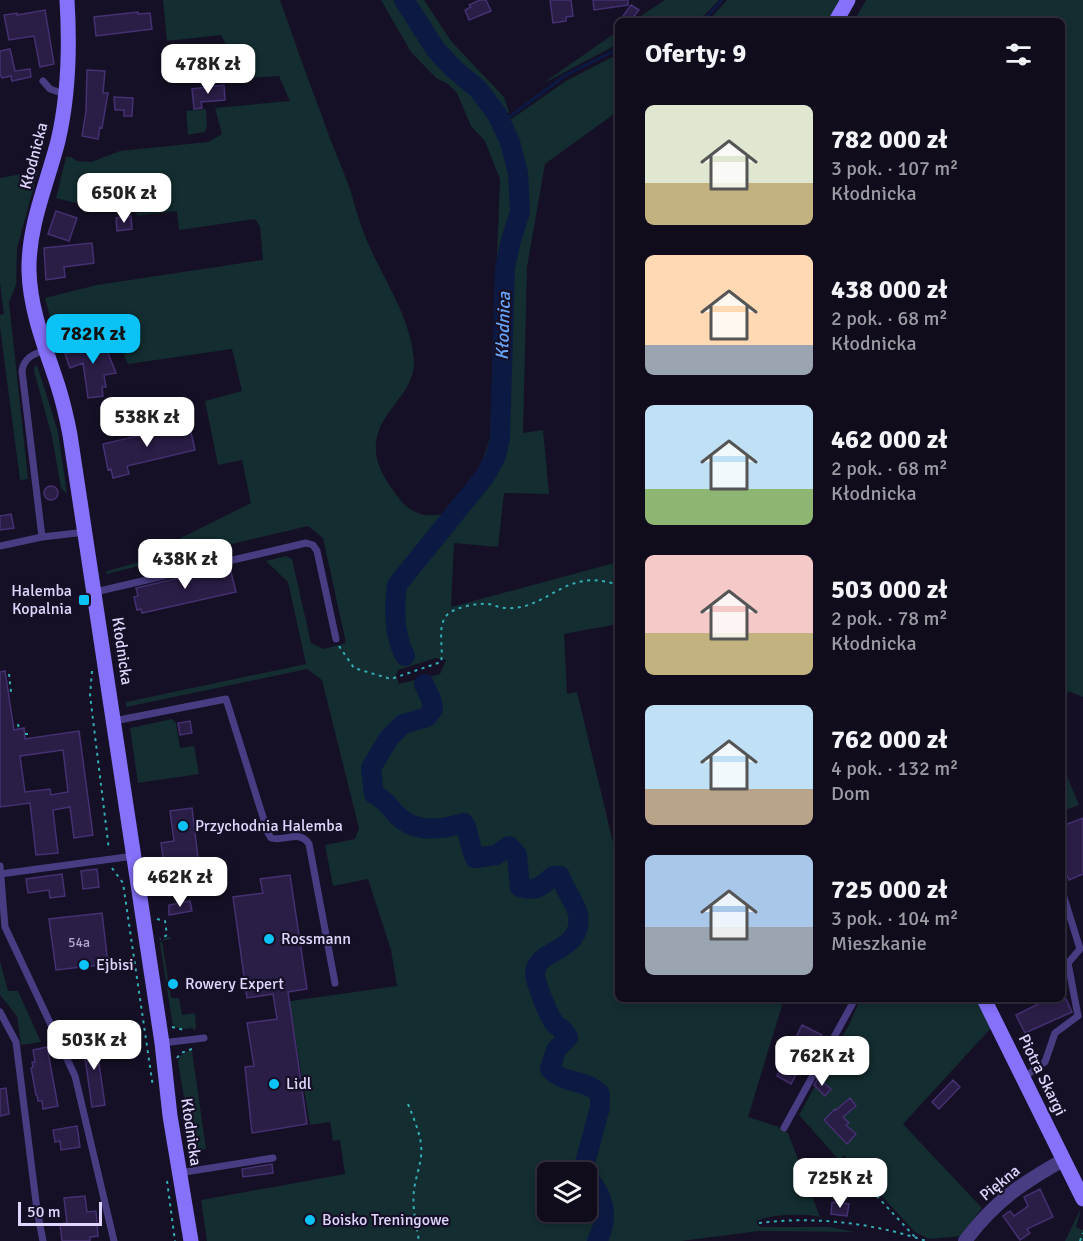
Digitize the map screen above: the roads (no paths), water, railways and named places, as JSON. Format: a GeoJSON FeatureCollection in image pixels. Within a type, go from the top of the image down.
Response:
{"type":"FeatureCollection","features":[{"type":"Feature","properties":{"kind":"street","name":"Kłodnicka"},"geometry":{"type":"LineString","coordinates":[[67,0],[69,56],[67,94],[57,144],[37,214],[29,257],[32,303],[70,435],[162,1043],[172,1173],[190,1241]]}},
{"type":"Feature","properties":{"kind":"street"},"geometry":{"type":"LineString","coordinates":[[838,18],[848,0]]}},
{"type":"Feature","properties":{"kind":"street","name":"Piotra Skargi"},"geometry":{"type":"LineString","coordinates":[[985,1002],[1083,1199]]}},
{"type":"Feature","properties":{"kind":"street","name":"Piękna"},"geometry":{"type":"LineString","coordinates":[[965,1241],[985,1216],[1005,1197],[1023,1183],[1064,1160]]}},
{"type":"Feature","properties":{"kind":"lane"},"geometry":{"type":"LineString","coordinates":[[43,81],[50,89],[67,94]]}},
{"type":"Feature","properties":{"kind":"lane"},"geometry":{"type":"LineString","coordinates":[[42,537],[22,371],[29,357],[46,350]]}},
{"type":"Feature","properties":{"kind":"lane"},"geometry":{"type":"LineString","coordinates":[[0,546],[42,537],[86,532]]}},
{"type":"Feature","properties":{"kind":"lane"},"geometry":{"type":"LineString","coordinates":[[95,592],[306,543],[313,545],[317,551],[336,639]]}},
{"type":"Feature","properties":{"kind":"lane"},"geometry":{"type":"LineString","coordinates":[[114,721],[226,699],[268,833],[271,838],[278,840],[304,837],[309,844],[335,983]]}},
{"type":"Feature","properties":{"kind":"lane"},"geometry":{"type":"LineString","coordinates":[[114,1241],[75,1076],[5,927],[0,872],[134,856]]}},
{"type":"Feature","properties":{"kind":"lane"},"geometry":{"type":"LineString","coordinates":[[1023,1078],[1045,1062],[1055,1034],[1078,1016],[1065,963],[1080,949],[1065,901]]}},
{"type":"Feature","properties":{"kind":"lane"},"geometry":{"type":"LineString","coordinates":[[784,1128],[853,1002]]}},
{"type":"Feature","properties":{"kind":"lane"},"geometry":{"type":"LineString","coordinates":[[0,1012],[16,1041],[43,1241]]}},
{"type":"Feature","properties":{"kind":"lane"},"geometry":{"type":"LineString","coordinates":[[162,1043],[204,1038]]}},
{"type":"Feature","properties":{"kind":"lane"},"geometry":{"type":"LineString","coordinates":[[172,1173],[273,1158]]}},
{"type":"Feature","properties":{"kind":"waterway","name":"Kłodnica"},"geometry":{"type":"LineString","coordinates":[[404,0],[436,50],[478,89],[497,114],[510,142],[518,173],[520,212],[505,268],[500,438],[496,456],[485,476],[397,585],[396,622],[401,648],[405,656]]}},
{"type":"Feature","properties":{"kind":"waterway"},"geometry":{"type":"LineString","coordinates":[[706,18],[722,0]]}},
{"type":"Feature","properties":{"kind":"waterway"},"geometry":{"type":"LineString","coordinates":[[501,123],[566,75],[615,50]]}},
{"type":"Feature","properties":{"kind":"waterway","name":"Kłodnica"},"geometry":{"type":"LineString","coordinates":[[424,684],[433,709],[427,717],[403,724],[389,738],[371,768],[374,794],[402,820],[419,827],[436,828],[464,823],[475,858],[496,855],[509,846],[517,855],[520,887],[534,889],[542,886],[553,876],[560,876],[577,911],[578,927],[574,936],[567,943],[537,965],[535,973],[549,1014],[568,1037],[556,1050],[550,1069],[600,1094],[600,1107],[585,1162]]}},
{"type":"Feature","properties":{"kind":"waterway","name":"Kłodnica"},"geometry":{"type":"LineString","coordinates":[[597,1191],[604,1215],[597,1241]]}},
{"type":"Feature","properties":{"kind":"place","name":"Halemba Kopalnia"},"geometry":{"type":"Point","coordinates":[84,600]}},
{"type":"Feature","properties":{"kind":"place","name":"Przychodnia Halemba"},"geometry":{"type":"Point","coordinates":[183,826]}},
{"type":"Feature","properties":{"kind":"place","name":"Rossmann"},"geometry":{"type":"Point","coordinates":[269,939]}},
{"type":"Feature","properties":{"kind":"place","name":"Ejbisi"},"geometry":{"type":"Point","coordinates":[84,965]}},
{"type":"Feature","properties":{"kind":"place","name":"Rowery Expert"},"geometry":{"type":"Point","coordinates":[173,984]}},
{"type":"Feature","properties":{"kind":"place","name":"Lidl"},"geometry":{"type":"Point","coordinates":[274,1084]}},
{"type":"Feature","properties":{"kind":"place","name":"Boisko Treningowe"},"geometry":{"type":"Point","coordinates":[310,1220]}}]}
